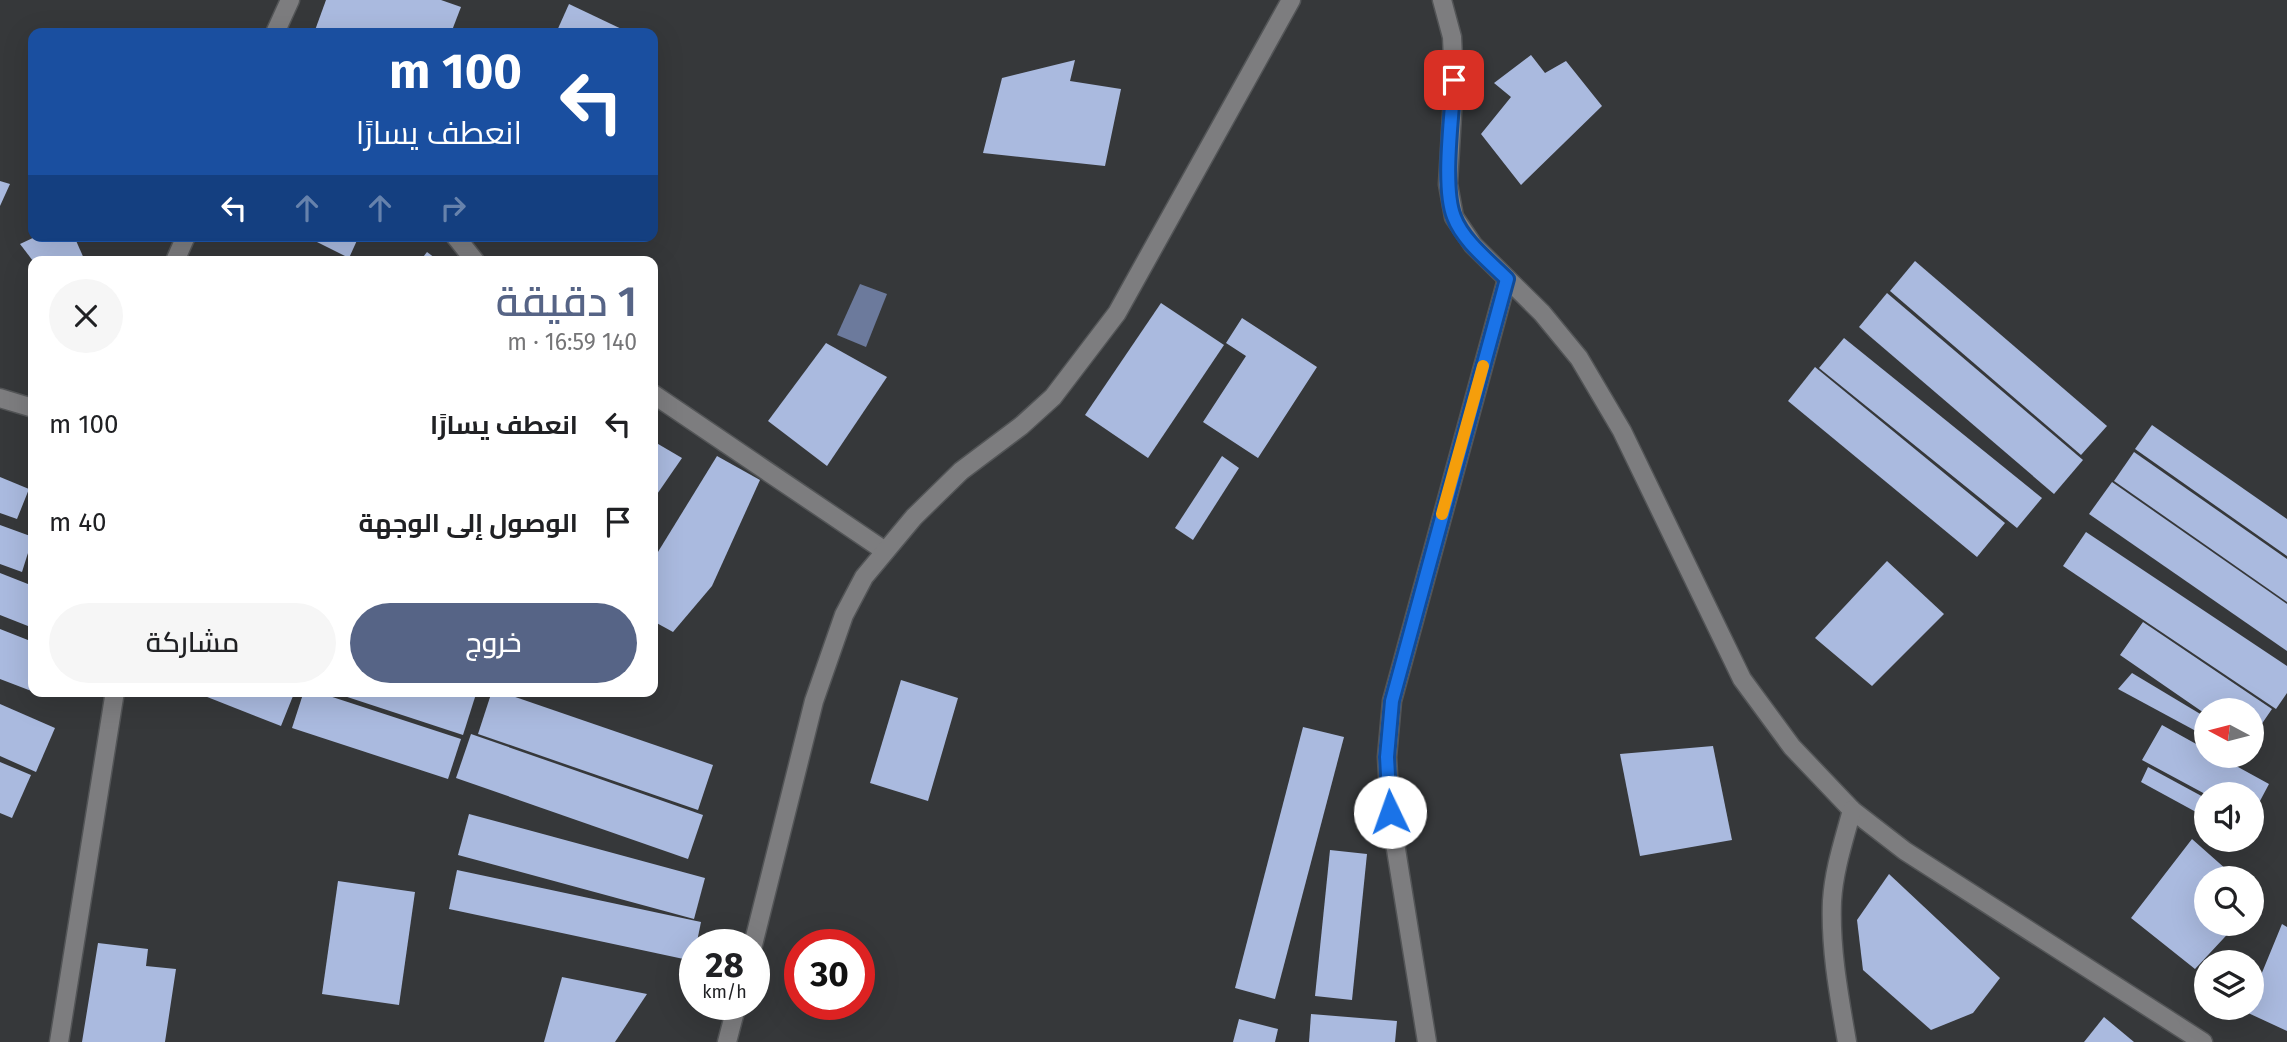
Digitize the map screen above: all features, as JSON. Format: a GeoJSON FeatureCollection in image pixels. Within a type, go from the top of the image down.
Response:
{"type":"FeatureCollection","features":[{"type":"Feature","properties":{"kind":"street"},"geometry":{"type":"LineString","coordinates":[[277,28],[289,0]]}},
{"type":"Feature","properties":{"kind":"street"},"geometry":{"type":"LineString","coordinates":[[757,929],[814,701],[845,615],[864,577],[914,517],[961,471],[1021,426],[1053,397],[1118,313],[1291,0]]}},
{"type":"Feature","properties":{"kind":"street"},"geometry":{"type":"LineString","coordinates":[[1442,0],[1452,37],[1454,80],[1448,184],[1454,217],[1473,245],[1542,313],[1579,358],[1622,431],[1742,679],[1792,747],[1852,810],[1905,850],[2203,1042]]}},
{"type":"Feature","properties":{"kind":"street"},"geometry":{"type":"LineString","coordinates":[[460,242],[471,256]]}},
{"type":"Feature","properties":{"kind":"street"},"geometry":{"type":"LineString","coordinates":[[1427,1042],[1390,812],[1387,757],[1392,701],[1507,279]]}},
{"type":"Feature","properties":{"kind":"street"},"geometry":{"type":"LineString","coordinates":[[658,397],[885,551]]}},
{"type":"Feature","properties":{"kind":"street"},"geometry":{"type":"LineString","coordinates":[[0,398],[28,406]]}},
{"type":"Feature","properties":{"kind":"street"},"geometry":{"type":"LineString","coordinates":[[59,1042],[114,697]]}},
{"type":"Feature","properties":{"kind":"street"},"geometry":{"type":"LineString","coordinates":[[1847,1042],[1833,948],[1832,901],[1837,864],[1852,810]]}},
{"type":"Feature","properties":{"kind":"street"},"geometry":{"type":"LineString","coordinates":[[727,1042],[733,1020]]}},
{"type":"Feature","properties":{"kind":"water"},"geometry":{"type":"Polygon","coordinates":[[[860,284],[887,294],[866,347],[837,335],[860,284]]]}},
{"type":"Feature","properties":{"kind":"building"},"geometry":{"type":"Polygon","coordinates":[[[326,0],[441,0],[461,7],[453,28],[316,28],[326,0]]]}},
{"type":"Feature","properties":{"kind":"building"},"geometry":{"type":"Polygon","coordinates":[[[569,4],[619,28],[558,28],[569,4]]]}},
{"type":"Feature","properties":{"kind":"building"},"geometry":{"type":"Polygon","coordinates":[[[1531,55],[1545,73],[1566,61],[1602,106],[1521,185],[1481,134],[1511,97],[1494,83],[1531,55]]]}},
{"type":"Feature","properties":{"kind":"building"},"geometry":{"type":"Polygon","coordinates":[[[1075,60],[1070,81],[1121,89],[1105,166],[983,153],[1002,78],[1075,60]]]}},
{"type":"Feature","properties":{"kind":"building"},"geometry":{"type":"Polygon","coordinates":[[[0,181],[10,184],[0,206],[0,181]]]}},
{"type":"Feature","properties":{"kind":"building"},"geometry":{"type":"Polygon","coordinates":[[[28,240],[77,242],[83,256],[29,256],[20,244],[28,240]]]}},
{"type":"Feature","properties":{"kind":"building"},"geometry":{"type":"Polygon","coordinates":[[[317,242],[356,242],[350,256],[317,242]]]}},
{"type":"Feature","properties":{"kind":"building"},"geometry":{"type":"Polygon","coordinates":[[[1915,261],[2107,426],[2081,455],[1890,291],[1915,261]]]}},
{"type":"Feature","properties":{"kind":"building"},"geometry":{"type":"Polygon","coordinates":[[[1887,293],[2083,460],[2054,494],[1859,327],[1887,293]]]}},
{"type":"Feature","properties":{"kind":"building"},"geometry":{"type":"Polygon","coordinates":[[[1161,303],[1224,345],[1148,458],[1085,415],[1161,303]]]}},
{"type":"Feature","properties":{"kind":"building"},"geometry":{"type":"Polygon","coordinates":[[[1242,318],[1317,367],[1258,458],[1203,422],[1246,356],[1226,343],[1242,318]]]}},
{"type":"Feature","properties":{"kind":"building"},"geometry":{"type":"Polygon","coordinates":[[[1844,338],[2042,498],[2017,528],[1819,368],[1844,338]]]}},
{"type":"Feature","properties":{"kind":"building"},"geometry":{"type":"Polygon","coordinates":[[[826,343],[887,377],[827,466],[768,421],[826,343]]]}},
{"type":"Feature","properties":{"kind":"building"},"geometry":{"type":"Polygon","coordinates":[[[1815,367],[2005,523],[1977,557],[1788,401],[1815,367]]]}},
{"type":"Feature","properties":{"kind":"building"},"geometry":{"type":"Polygon","coordinates":[[[2152,425],[2287,519],[2287,556],[2135,449],[2152,425]]]}},
{"type":"Feature","properties":{"kind":"building"},"geometry":{"type":"Polygon","coordinates":[[[658,444],[682,458],[658,493],[658,444]]]}},
{"type":"Feature","properties":{"kind":"building"},"geometry":{"type":"Polygon","coordinates":[[[2134,452],[2287,559],[2287,602],[2114,481],[2134,452]]]}},
{"type":"Feature","properties":{"kind":"building"},"geometry":{"type":"Polygon","coordinates":[[[717,456],[760,480],[712,586],[673,632],[658,624],[658,552],[717,456]]]}},
{"type":"Feature","properties":{"kind":"building"},"geometry":{"type":"Polygon","coordinates":[[[1222,456],[1239,468],[1193,540],[1175,528],[1222,456]]]}},
{"type":"Feature","properties":{"kind":"building"},"geometry":{"type":"Polygon","coordinates":[[[0,477],[28,489],[17,519],[0,513],[0,477]]]}},
{"type":"Feature","properties":{"kind":"building"},"geometry":{"type":"Polygon","coordinates":[[[2112,482],[2287,604],[2287,651],[2089,514],[2112,482]]]}},
{"type":"Feature","properties":{"kind":"building"},"geometry":{"type":"Polygon","coordinates":[[[0,525],[28,535],[28,553],[22,572],[0,564],[0,525]]]}},
{"type":"Feature","properties":{"kind":"building"},"geometry":{"type":"Polygon","coordinates":[[[2086,532],[2287,666],[2287,693],[2276,709],[2264,701],[2264,698],[2260,698],[2063,566],[2086,532]]]}},
{"type":"Feature","properties":{"kind":"building"},"geometry":{"type":"Polygon","coordinates":[[[1887,561],[1944,614],[1872,686],[1815,638],[1887,561]]]}},
{"type":"Feature","properties":{"kind":"building"},"geometry":{"type":"Polygon","coordinates":[[[0,573],[28,584],[28,626],[0,615],[0,573]]]}},
{"type":"Feature","properties":{"kind":"building"},"geometry":{"type":"Polygon","coordinates":[[[2143,622],[2256,698],[2194,698],[2194,706],[2120,655],[2143,622]]]}},
{"type":"Feature","properties":{"kind":"building"},"geometry":{"type":"Polygon","coordinates":[[[0,629],[28,640],[28,690],[0,679],[0,629]]]}},
{"type":"Feature","properties":{"kind":"building"},"geometry":{"type":"Polygon","coordinates":[[[2132,673],[2194,710],[2194,730],[2118,689],[2132,673]]]}},
{"type":"Feature","properties":{"kind":"building"},"geometry":{"type":"Polygon","coordinates":[[[901,680],[958,698],[928,801],[870,783],[901,680]]]}},
{"type":"Feature","properties":{"kind":"building"},"geometry":{"type":"Polygon","coordinates":[[[207,697],[293,697],[281,726],[207,697]]]}},
{"type":"Feature","properties":{"kind":"building"},"geometry":{"type":"Polygon","coordinates":[[[302,697],[332,697],[461,739],[448,779],[292,728],[302,697]]]}},
{"type":"Feature","properties":{"kind":"building"},"geometry":{"type":"Polygon","coordinates":[[[347,697],[475,697],[463,735],[347,697]]]}},
{"type":"Feature","properties":{"kind":"building"},"geometry":{"type":"Polygon","coordinates":[[[490,697],[515,697],[713,765],[698,810],[478,734],[490,697]]]}},
{"type":"Feature","properties":{"kind":"building"},"geometry":{"type":"Polygon","coordinates":[[[0,704],[55,728],[36,772],[0,756],[0,704]]]}},
{"type":"Feature","properties":{"kind":"building"},"geometry":{"type":"Polygon","coordinates":[[[2264,704],[2272,709],[2264,721],[2264,704]]]}},
{"type":"Feature","properties":{"kind":"building"},"geometry":{"type":"Polygon","coordinates":[[[2162,725],[2194,743],[2194,768],[2240,768],[2269,784],[2264,793],[2264,782],[2194,782],[2194,788],[2142,760],[2162,725]]]}},
{"type":"Feature","properties":{"kind":"building"},"geometry":{"type":"Polygon","coordinates":[[[1303,727],[1344,737],[1275,999],[1235,988],[1303,727]]]}},
{"type":"Feature","properties":{"kind":"building"},"geometry":{"type":"Polygon","coordinates":[[[471,734],[703,815],[688,859],[456,778],[471,734]]]}},
{"type":"Feature","properties":{"kind":"building"},"geometry":{"type":"Polygon","coordinates":[[[1713,746],[1732,840],[1640,856],[1620,754],[1713,746]]]}},
{"type":"Feature","properties":{"kind":"building"},"geometry":{"type":"Polygon","coordinates":[[[0,762],[31,775],[12,818],[0,813],[0,762]]]}},
{"type":"Feature","properties":{"kind":"building"},"geometry":{"type":"Polygon","coordinates":[[[2148,767],[2194,792],[2194,811],[2141,782],[2148,767]]]}},
{"type":"Feature","properties":{"kind":"building"},"geometry":{"type":"Polygon","coordinates":[[[469,814],[705,878],[694,919],[458,855],[469,814]]]}},
{"type":"Feature","properties":{"kind":"building"},"geometry":{"type":"Polygon","coordinates":[[[2192,839],[2194,852],[2207,852],[2222,866],[2194,866],[2194,936],[2226,936],[2213,950],[2194,950],[2194,968],[2131,918],[2192,839]]]}},
{"type":"Feature","properties":{"kind":"building"},"geometry":{"type":"Polygon","coordinates":[[[1330,850],[1367,854],[1352,1000],[1315,996],[1330,850]]]}},
{"type":"Feature","properties":{"kind":"building"},"geometry":{"type":"Polygon","coordinates":[[[457,870],[701,922],[700,929],[679,929],[679,958],[449,909],[457,870]]]}},
{"type":"Feature","properties":{"kind":"building"},"geometry":{"type":"Polygon","coordinates":[[[1889,874],[2000,978],[1973,1013],[1931,1030],[1863,970],[1857,920],[1889,874]]]}},
{"type":"Feature","properties":{"kind":"building"},"geometry":{"type":"Polygon","coordinates":[[[338,881],[415,892],[399,1005],[322,994],[338,881]]]}},
{"type":"Feature","properties":{"kind":"building"},"geometry":{"type":"Polygon","coordinates":[[[2282,924],[2287,927],[2287,1031],[2263,1020],[2264,968],[2282,924]]]}},
{"type":"Feature","properties":{"kind":"building"},"geometry":{"type":"Polygon","coordinates":[[[98,943],[148,949],[146,966],[176,969],[165,1042],[82,1042],[98,943]]]}},
{"type":"Feature","properties":{"kind":"building"},"geometry":{"type":"Polygon","coordinates":[[[562,977],[647,994],[615,1042],[544,1042],[562,977]]]}},
{"type":"Feature","properties":{"kind":"building"},"geometry":{"type":"Polygon","coordinates":[[[1311,1014],[1397,1021],[1395,1042],[1309,1042],[1311,1014]]]}},
{"type":"Feature","properties":{"kind":"building"},"geometry":{"type":"Polygon","coordinates":[[[2104,1017],[2134,1042],[2084,1042],[2104,1017]]]}},
{"type":"Feature","properties":{"kind":"building"},"geometry":{"type":"Polygon","coordinates":[[[1239,1019],[1278,1029],[1275,1042],[1233,1042],[1239,1019]]]}},
{"type":"Feature","properties":{"kind":"slow traffic"},"geometry":{"type":"LineString","coordinates":[[1442,514],[1483,366]]}},
{"type":"Feature","properties":{"kind":"route"},"geometry":{"type":"LineString","coordinates":[[1390,812],[1387,757],[1392,701],[1507,279],[1473,245],[1454,217],[1448,184],[1454,80]]}}]}
